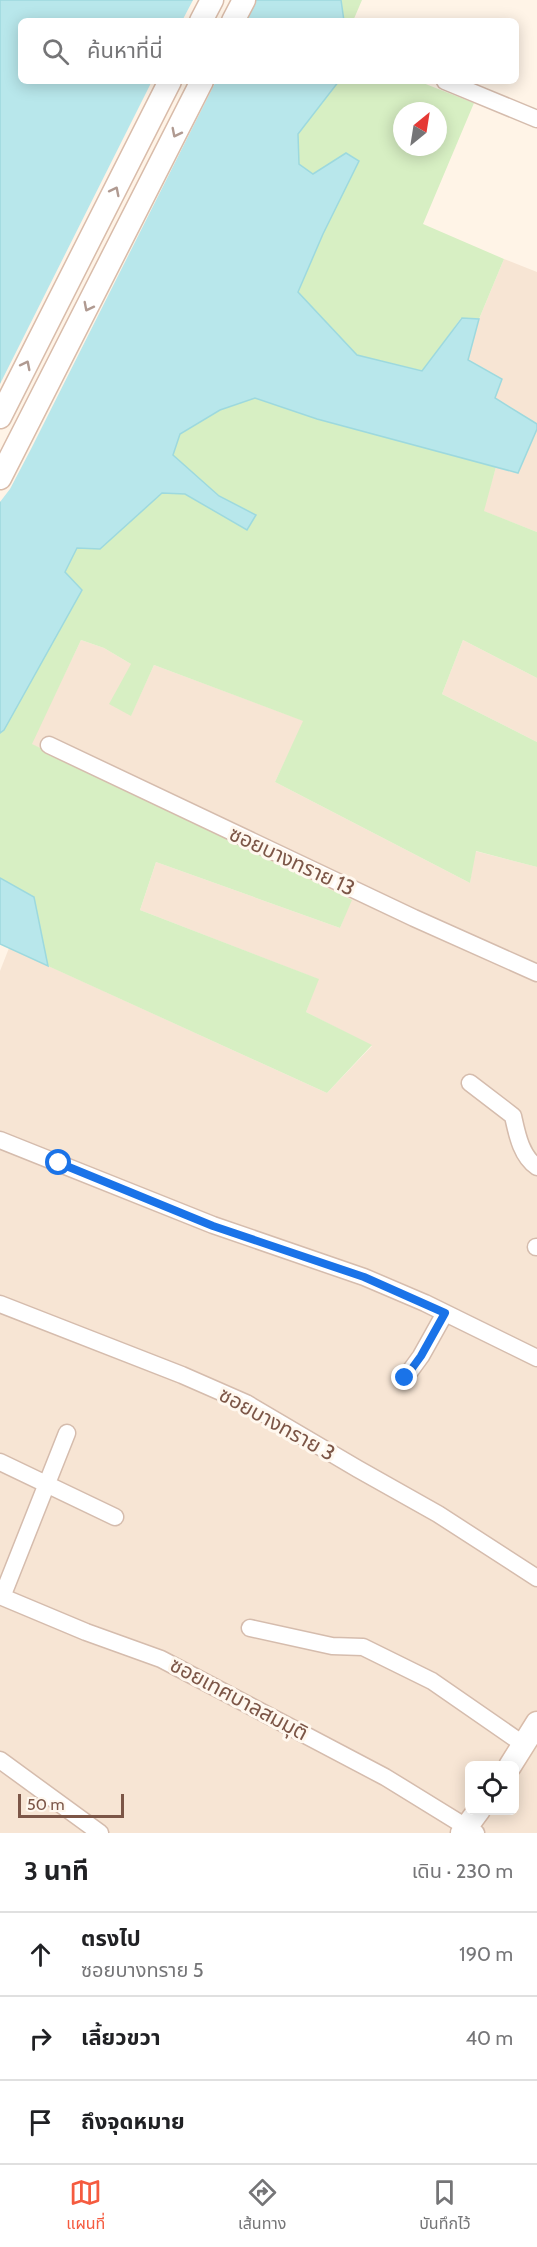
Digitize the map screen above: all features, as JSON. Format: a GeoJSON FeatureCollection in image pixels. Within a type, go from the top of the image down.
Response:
{"type":"FeatureCollection","features":[{"type":"Feature","properties":{"kind":"main road"},"geometry":{"type":"LineString","coordinates":[[203,18],[212,0]]}},
{"type":"Feature","properties":{"kind":"main road"},"geometry":{"type":"LineString","coordinates":[[235,18],[244,0]]}},
{"type":"Feature","properties":{"kind":"main road"},"geometry":{"type":"LineString","coordinates":[[0,417],[168,84]]}},
{"type":"Feature","properties":{"kind":"main road"},"geometry":{"type":"LineString","coordinates":[[0,478],[200,84]]}},
{"type":"Feature","properties":{"kind":"main road"},"geometry":{"type":"LineString","coordinates":[[513,1761],[537,1723]]}},
{"type":"Feature","properties":{"kind":"street"},"geometry":{"type":"LineString","coordinates":[[452,84],[537,119]]}},
{"type":"Feature","properties":{"kind":"street","name":"ซอยบางทราย 13"},"geometry":{"type":"LineString","coordinates":[[49,745],[414,918],[537,973]]}},
{"type":"Feature","properties":{"kind":"street"},"geometry":{"type":"LineString","coordinates":[[470,1083],[513,1116],[518,1139],[532,1163],[537,1167]]}},
{"type":"Feature","properties":{"kind":"street"},"geometry":{"type":"LineString","coordinates":[[0,1140],[213,1226],[364,1277],[537,1358]]}},
{"type":"Feature","properties":{"kind":"street","name":"ซอยบางทราย 3"},"geometry":{"type":"LineString","coordinates":[[0,1304],[172,1371],[246,1403],[358,1470],[438,1514],[537,1578]]}},
{"type":"Feature","properties":{"kind":"street"},"geometry":{"type":"LineString","coordinates":[[405,1378],[421,1356],[445,1313]]}},
{"type":"Feature","properties":{"kind":"street"},"geometry":{"type":"LineString","coordinates":[[1,1597],[68,1433]]}},
{"type":"Feature","properties":{"kind":"street"},"geometry":{"type":"LineString","coordinates":[[0,1462],[116,1517]]}},
{"type":"Feature","properties":{"kind":"street","name":"ซอยเทศบาลสมมุติ"},"geometry":{"type":"LineString","coordinates":[[1,1597],[86,1632],[161,1659],[385,1777],[471,1826]]}},
{"type":"Feature","properties":{"kind":"street"},"geometry":{"type":"LineString","coordinates":[[250,1628],[332,1646],[363,1647],[432,1681],[524,1744]]}},
{"type":"Feature","properties":{"kind":"street"},"geometry":{"type":"LineString","coordinates":[[0,1760],[100,1833]]}},
{"type":"Feature","properties":{"kind":"shaded area"},"geometry":{"type":"Polygon","coordinates":[[[504,259],[537,272],[537,424],[494,398],[468,360],[479,319],[504,259]]]}},
{"type":"Feature","properties":{"kind":"shaded area"},"geometry":{"type":"Polygon","coordinates":[[[537,429],[537,532],[483,511],[496,467],[518,473],[537,429]]]}},
{"type":"Feature","properties":{"kind":"shaded area"},"geometry":{"type":"Polygon","coordinates":[[[81,640],[104,648],[131,664],[131,715],[154,665],[304,721],[275,782],[470,883],[475,851],[537,867],[537,1833],[0,1833],[0,971],[9,948],[327,1093],[372,1046],[306,1012],[318,979],[140,910],[156,862],[340,928],[351,900],[31,744],[81,640]]]}},
{"type":"Feature","properties":{"kind":"shaded area"},"geometry":{"type":"Polygon","coordinates":[[[463,640],[537,678],[537,742],[442,694],[463,640]]]}},
{"type":"Feature","properties":{"kind":"green space"},"geometry":{"type":"Polygon","coordinates":[[[341,0],[362,0],[354,18],[344,18],[341,0]]]}},
{"type":"Feature","properties":{"kind":"green space"},"geometry":{"type":"Polygon","coordinates":[[[337,84],[426,84],[474,103],[423,224],[504,259],[479,319],[461,318],[423,371],[357,355],[298,292],[323,234],[346,153],[313,174],[299,164],[297,134],[337,84]]]}},
{"type":"Feature","properties":{"kind":"green space"},"geometry":{"type":"Polygon","coordinates":[[[255,398],[496,467],[484,511],[537,532],[537,678],[463,640],[442,694],[537,742],[537,867],[476,851],[470,883],[275,782],[303,721],[154,665],[131,716],[109,704],[131,664],[104,648],[81,640],[32,744],[352,900],[340,928],[156,862],[140,910],[319,979],[306,1012],[372,1045],[327,1093],[48,966],[34,897],[0,878],[0,733],[4,730],[65,572],[77,548],[100,549],[162,493],[185,494],[248,529],[255,515],[219,496],[173,455],[180,434],[220,410],[255,398]]]}},
{"type":"Feature","properties":{"kind":"water"},"geometry":{"type":"Polygon","coordinates":[[[0,0],[341,0],[344,18],[18,18],[18,84],[337,84],[298,134],[299,164],[313,174],[346,153],[359,161],[323,234],[298,292],[357,355],[422,371],[462,318],[479,319],[468,360],[502,379],[495,398],[537,424],[537,429],[518,473],[317,419],[255,398],[220,410],[180,434],[173,455],[219,496],[256,515],[247,530],[185,494],[162,493],[100,549],[77,548],[65,572],[82,590],[4,730],[0,733],[0,0]]]}},
{"type":"Feature","properties":{"kind":"water"},"geometry":{"type":"Polygon","coordinates":[[[0,878],[34,897],[48,966],[0,944],[0,878]]]}},
{"type":"Feature","properties":{"kind":"pier"},"geometry":{"type":"Polygon","coordinates":[[[193,0],[256,0],[247,18],[184,18],[193,0]]]}},
{"type":"Feature","properties":{"kind":"pier"},"geometry":{"type":"Polygon","coordinates":[[[150,84],[214,84],[31,449],[10,489],[0,502],[0,384],[150,84]]]}},
{"type":"Feature","properties":{"kind":"route"},"geometry":{"type":"LineString","coordinates":[[59,1163],[213,1226],[364,1277],[445,1313],[421,1356],[405,1378]]}}]}
